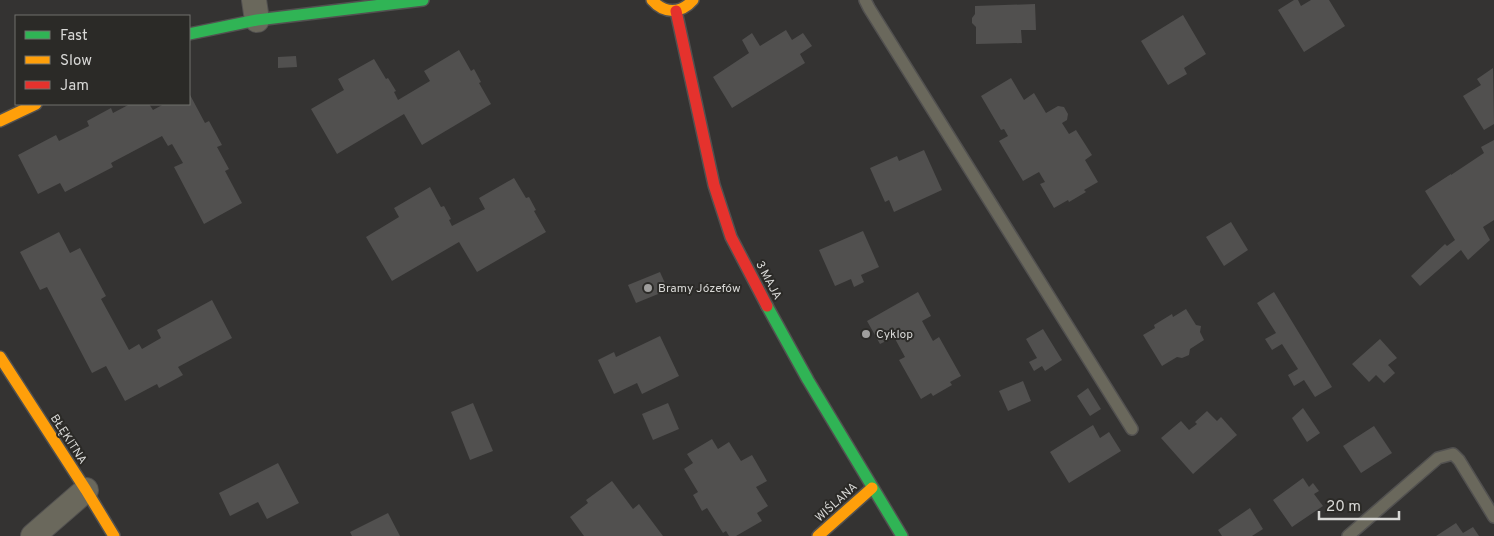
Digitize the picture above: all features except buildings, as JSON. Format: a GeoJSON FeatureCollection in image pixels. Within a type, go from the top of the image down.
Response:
{"type":"FeatureCollection","features":[{"type":"Feature","properties":{"kind":"street"},"geometry":{"type":"LineString","coordinates":[[190,34],[255,10],[423,0]]}},
{"type":"Feature","properties":{"kind":"street"},"geometry":{"type":"LineString","coordinates":[[652,0],[660,8],[676,11],[684,8],[693,0]]}},
{"type":"Feature","properties":{"kind":"street","name":"3 MAJA"},"geometry":{"type":"LineString","coordinates":[[676,11],[714,185],[731,237],[790,348],[902,536]]}},
{"type":"Feature","properties":{"kind":"street"},"geometry":{"type":"LineString","coordinates":[[0,121],[34,105]]}},
{"type":"Feature","properties":{"kind":"street","name":"BŁĘKITNA"},"geometry":{"type":"LineString","coordinates":[[0,357],[114,536]]}},
{"type":"Feature","properties":{"kind":"street","name":"WIŚLANA"},"geometry":{"type":"LineString","coordinates":[[818,536],[872,488]]}},
{"type":"Feature","properties":{"kind":"street"},"geometry":{"type":"LineString","coordinates":[[33,536],[86,490]]}},
{"type":"Feature","properties":{"kind":"lane"},"geometry":{"type":"LineString","coordinates":[[865,0],[1132,430]]}},
{"type":"Feature","properties":{"kind":"lane"},"geometry":{"type":"LineString","coordinates":[[1348,536],[1438,458],[1452,454],[1459,460],[1494,517]]}},
{"type":"Feature","properties":{"kind":"traffic: fast"},"geometry":{"type":"LineString","coordinates":[[190,34],[257,20],[423,0]]}},
{"type":"Feature","properties":{"kind":"traffic: fast"},"geometry":{"type":"LineString","coordinates":[[767,306],[808,380],[902,536]]}},
{"type":"Feature","properties":{"kind":"traffic: slow"},"geometry":{"type":"LineString","coordinates":[[652,0],[667,10],[678,10],[693,0]]}},
{"type":"Feature","properties":{"kind":"traffic: slow"},"geometry":{"type":"LineString","coordinates":[[0,121],[34,105]]}},
{"type":"Feature","properties":{"kind":"traffic: slow"},"geometry":{"type":"LineString","coordinates":[[0,357],[114,536]]}},
{"type":"Feature","properties":{"kind":"traffic: slow"},"geometry":{"type":"LineString","coordinates":[[818,536],[872,488]]}},
{"type":"Feature","properties":{"kind":"traffic: jam"},"geometry":{"type":"LineString","coordinates":[[676,11],[714,185],[731,237],[767,306]]}},
{"type":"Feature","properties":{"kind":"place","name":"Bramy Józefów"},"geometry":{"type":"Point","coordinates":[648,288]}},
{"type":"Feature","properties":{"kind":"place","name":"Cyklop"},"geometry":{"type":"Point","coordinates":[866,334]}}]}
